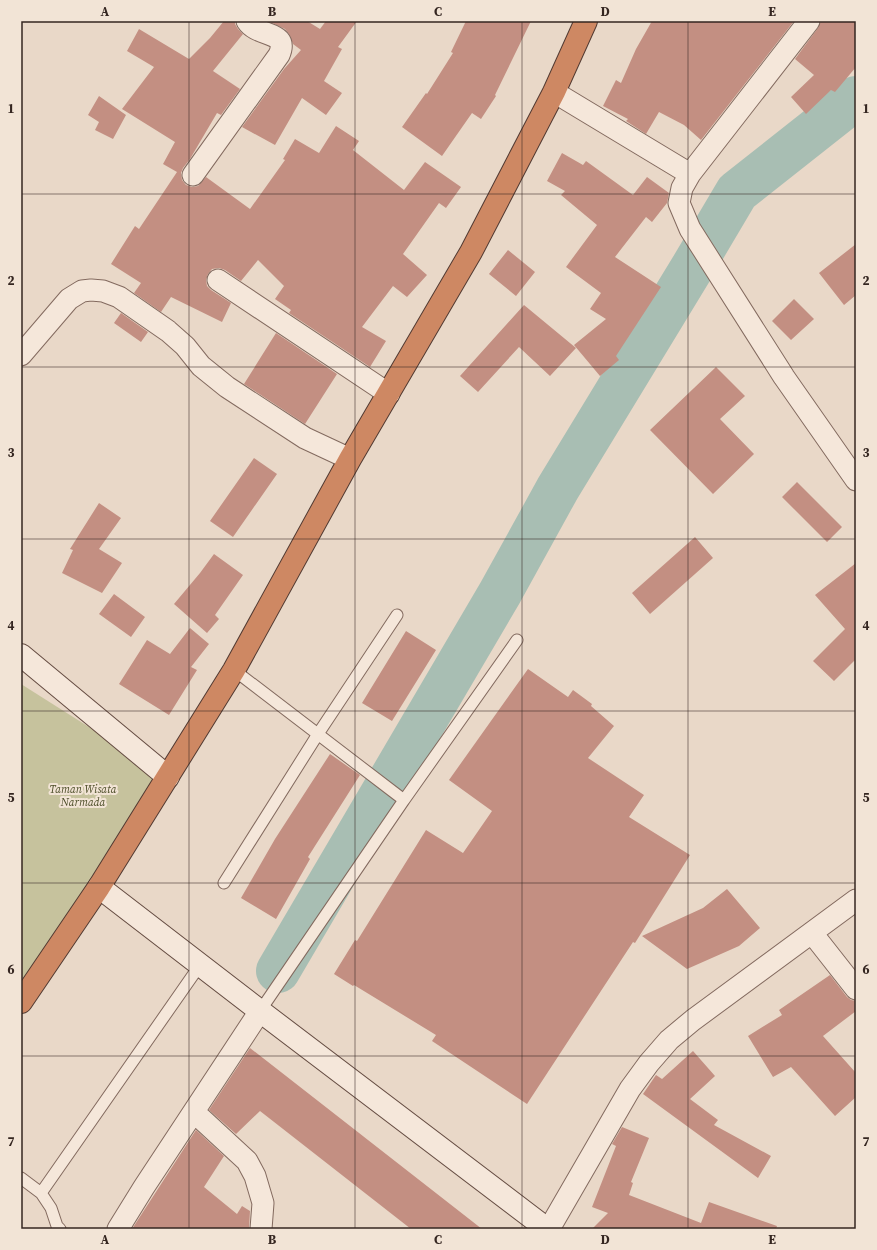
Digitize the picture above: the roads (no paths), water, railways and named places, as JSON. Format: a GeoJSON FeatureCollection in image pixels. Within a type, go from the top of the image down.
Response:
{"type":"FeatureCollection","features":[{"type":"Feature","properties":{"kind":"highway"},"geometry":{"type":"LineString","coordinates":[[21,1002],[99,887],[234,670],[350,459],[471,252],[554,92],[586,21]]}},
{"type":"Feature","properties":{"kind":"street"},"geometry":{"type":"LineString","coordinates":[[193,175],[279,55],[282,48],[282,43],[278,38],[255,29],[247,21]]}},
{"type":"Feature","properties":{"kind":"street"},"geometry":{"type":"LineString","coordinates":[[809,21],[690,174],[682,188],[679,203],[690,229],[708,255],[784,377],[856,480]]}},
{"type":"Feature","properties":{"kind":"street"},"geometry":{"type":"LineString","coordinates":[[554,92],[690,174]]}},
{"type":"Feature","properties":{"kind":"street"},"geometry":{"type":"LineString","coordinates":[[218,280],[389,394]]}},
{"type":"Feature","properties":{"kind":"street"},"geometry":{"type":"LineString","coordinates":[[21,355],[69,299],[82,291],[103,291],[119,297],[168,331],[185,346],[201,366],[227,387],[305,438],[350,459]]}},
{"type":"Feature","properties":{"kind":"street"},"geometry":{"type":"LineString","coordinates":[[21,655],[168,777]]}},
{"type":"Feature","properties":{"kind":"street"},"geometry":{"type":"LineString","coordinates":[[99,887],[548,1229],[630,1089],[649,1063],[669,1040],[693,1020],[856,900]]}},
{"type":"Feature","properties":{"kind":"street"},"geometry":{"type":"LineString","coordinates":[[812,933],[856,989]]}},
{"type":"Feature","properties":{"kind":"street"},"geometry":{"type":"LineString","coordinates":[[118,1229],[260,1011]]}},
{"type":"Feature","properties":{"kind":"street"},"geometry":{"type":"LineString","coordinates":[[194,1112],[247,1160],[255,1176],[263,1203],[261,1229]]}},
{"type":"Feature","properties":{"kind":"lane"},"geometry":{"type":"LineString","coordinates":[[224,883],[318,734],[397,615]]}},
{"type":"Feature","properties":{"kind":"lane"},"geometry":{"type":"LineString","coordinates":[[260,1011],[404,800],[518,640]]}},
{"type":"Feature","properties":{"kind":"lane"},"geometry":{"type":"LineString","coordinates":[[234,670],[387,789],[404,800]]}},
{"type":"Feature","properties":{"kind":"lane"},"geometry":{"type":"LineString","coordinates":[[41,1193],[200,965]]}},
{"type":"Feature","properties":{"kind":"lane"},"geometry":{"type":"LineString","coordinates":[[21,1178],[41,1193],[51,1208],[57,1226],[60,1229]]}},
{"type":"Feature","properties":{"kind":"waterway"},"geometry":{"type":"LineString","coordinates":[[278,971],[500,593],[558,488],[737,192],[856,98]]}},
{"type":"Feature","properties":{"kind":"park label","name":"Taman Wisata Narmada"},"geometry":{"type":"Point","coordinates":[83,795]}}]}
